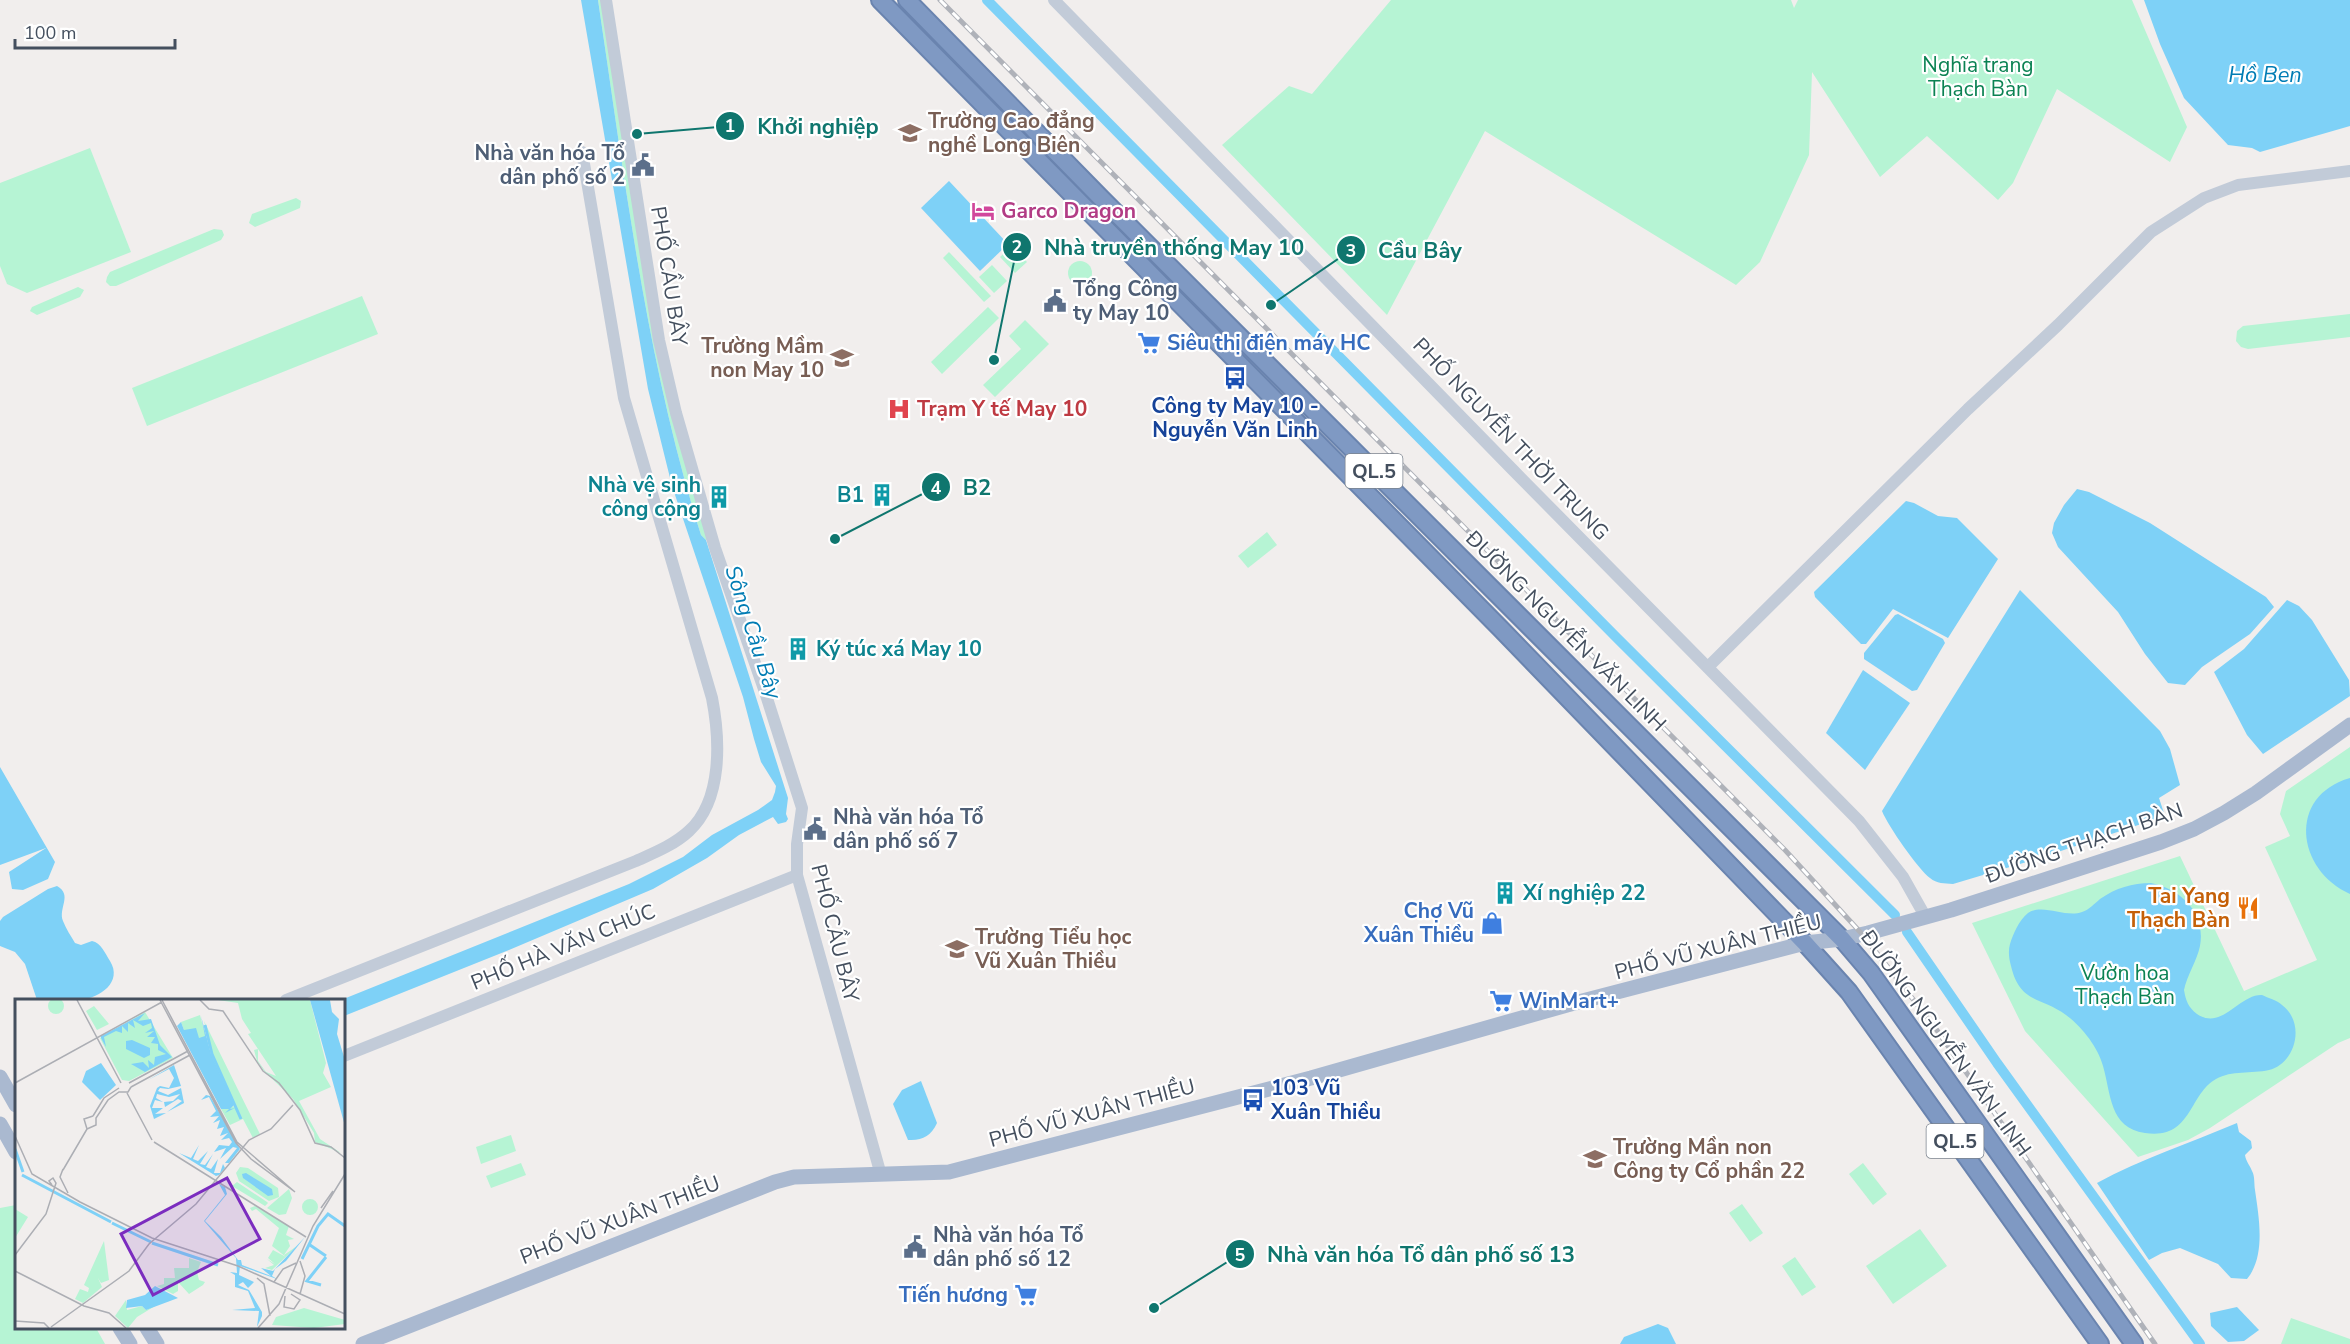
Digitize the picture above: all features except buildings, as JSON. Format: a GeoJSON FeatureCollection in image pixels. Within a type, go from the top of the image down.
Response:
{"type":"FeatureCollection","features":[{"type":"Feature","properties":{"kind":"highway","name":"QL.5"},"geometry":{"type":"LineString","coordinates":[[880,0],[1500,628],[1805,943],[1849,992],[2100,1344]]}},
{"type":"Feature","properties":{"kind":"highway","name":"ĐƯỜNG NGUYỄN VĂN LINH"},"geometry":{"type":"LineString","coordinates":[[907,0],[1101,198],[1842,939],[1871,972],[2134,1344]]}},
{"type":"Feature","properties":{"kind":"highway"},"geometry":{"type":"LineString","coordinates":[[1088,211],[1101,198]]}},
{"type":"Feature","properties":{"kind":"main road","name":"ĐƯỜNG THẠCH BÀN"},"geometry":{"type":"LineString","coordinates":[[1842,939],[2108,860],[2194,830],[2256,794],[2350,725]]}},
{"type":"Feature","properties":{"kind":"main road","name":"PHỐ VŨ XUÂN THIỀU"},"geometry":{"type":"LineString","coordinates":[[363,1344],[775,1182],[795,1178],[949,1172],[1311,1078],[1567,1005],[1805,943],[1842,939]]}},
{"type":"Feature","properties":{"kind":"main road"},"geometry":{"type":"LineString","coordinates":[[0,1077],[15,1103]]}},
{"type":"Feature","properties":{"kind":"main road"},"geometry":{"type":"LineString","coordinates":[[0,1124],[15,1150]]}},
{"type":"Feature","properties":{"kind":"main road"},"geometry":{"type":"LineString","coordinates":[[121,1329],[130,1344]]}},
{"type":"Feature","properties":{"kind":"main road"},"geometry":{"type":"LineString","coordinates":[[148,1329],[157,1344]]}},
{"type":"Feature","properties":{"kind":"street","name":"PHỐ CẦU BÂY"},"geometry":{"type":"LineString","coordinates":[[606,0],[658,340],[676,413],[715,548],[802,808],[797,844],[797,875],[881,1175]]}},
{"type":"Feature","properties":{"kind":"street","name":"PHỐ NGUYỄN THỜI TRUNG"},"geometry":{"type":"LineString","coordinates":[[1054,0],[1518,476],[1859,821],[1903,877],[1925,916]]}},
{"type":"Feature","properties":{"kind":"street"},"geometry":{"type":"LineString","coordinates":[[289,999],[666,848],[690,831],[703,813],[710,794],[716,774],[718,748],[712,698],[624,398],[582,152]]}},
{"type":"Feature","properties":{"kind":"street"},"geometry":{"type":"LineString","coordinates":[[1708,667],[1960,417],[2058,325],[2151,232],[2204,198],[2238,184],[2350,171]]}},
{"type":"Feature","properties":{"kind":"street","name":"PHỐ HÀ VĂN CHÚC"},"geometry":{"type":"LineString","coordinates":[[345,1056],[797,875]]}},
{"type":"Feature","properties":{"kind":"green space"},"geometry":{"type":"Polygon","coordinates":[[[598,0],[603,0],[654,331],[712,541],[706,540],[701,535],[682,469],[651,337],[598,0]]]}},
{"type":"Feature","properties":{"kind":"green space","name":"Nghĩa trang Thạch Bàn"},"geometry":{"type":"Polygon","coordinates":[[[1391,0],[1791,0],[1794,8],[1798,0],[2132,0],[2187,127],[2170,162],[2057,89],[2013,183],[1998,200],[1927,136],[1880,177],[1812,72],[1809,155],[1760,262],[1736,285],[1485,131],[1387,315],[1222,145],[1289,86],[1312,94],[1391,0]]]}},
{"type":"Feature","properties":{"kind":"green space"},"geometry":{"type":"Polygon","coordinates":[[[90,148],[131,252],[27,293],[7,284],[0,266],[0,183],[90,148]]]}},
{"type":"Feature","properties":{"kind":"green space"},"geometry":{"type":"Polygon","coordinates":[[[296,198],[301,201],[300,208],[255,227],[249,223],[252,214],[296,198]]]}},
{"type":"Feature","properties":{"kind":"green space"},"geometry":{"type":"Polygon","coordinates":[[[214,229],[222,230],[224,235],[221,240],[116,286],[110,286],[106,282],[110,272],[214,229]]]}},
{"type":"Feature","properties":{"kind":"green space"},"geometry":{"type":"Polygon","coordinates":[[[1012,246],[1027,262],[1015,273],[1000,257],[1012,246]]]}},
{"type":"Feature","properties":{"kind":"green space"},"geometry":{"type":"Polygon","coordinates":[[[949,252],[991,296],[984,302],[943,258],[949,252]]]}},
{"type":"Feature","properties":{"kind":"green space"},"geometry":{"type":"Polygon","coordinates":[[[1080,261],[1089,264],[1092,273],[1089,282],[1080,285],[1071,282],[1068,273],[1071,264],[1080,261]]]}},
{"type":"Feature","properties":{"kind":"green space"},"geometry":{"type":"Polygon","coordinates":[[[992,265],[1007,281],[994,293],[979,277],[992,265]]]}},
{"type":"Feature","properties":{"kind":"green space"},"geometry":{"type":"Polygon","coordinates":[[[78,287],[84,290],[80,297],[37,315],[30,311],[32,307],[78,287]]]}},
{"type":"Feature","properties":{"kind":"green space"},"geometry":{"type":"Polygon","coordinates":[[[362,296],[378,334],[147,426],[132,388],[362,296]]]}},
{"type":"Feature","properties":{"kind":"green space"},"geometry":{"type":"Polygon","coordinates":[[[988,307],[999,318],[942,374],[931,362],[988,307]]]}},
{"type":"Feature","properties":{"kind":"green space"},"geometry":{"type":"Polygon","coordinates":[[[2350,314],[2350,337],[2248,349],[2241,347],[2236,341],[2237,331],[2243,326],[2350,314]]]}},
{"type":"Feature","properties":{"kind":"green space"},"geometry":{"type":"Polygon","coordinates":[[[1025,320],[1049,344],[995,397],[983,385],[1021,349],[1009,336],[1025,320]]]}},
{"type":"Feature","properties":{"kind":"green space"},"geometry":{"type":"Polygon","coordinates":[[[1267,532],[1277,545],[1248,568],[1238,556],[1267,532]]]}},
{"type":"Feature","properties":{"kind":"green space","name":"Vườn hoa Thạch Bàn"},"geometry":{"type":"Polygon","coordinates":[[[2350,747],[2350,1038],[2338,1043],[2210,1128],[2188,1140],[2138,1157],[2025,1031],[1972,923],[2180,856],[2244,991],[2317,960],[2265,847],[2290,836],[2280,814],[2286,791],[2350,747]]]}},
{"type":"Feature","properties":{"kind":"green space"},"geometry":{"type":"Polygon","coordinates":[[[511,1135],[516,1151],[481,1164],[476,1147],[511,1135]]]}},
{"type":"Feature","properties":{"kind":"green space"},"geometry":{"type":"Polygon","coordinates":[[[521,1163],[526,1175],[491,1188],[486,1176],[521,1163]]]}},
{"type":"Feature","properties":{"kind":"green space"},"geometry":{"type":"Polygon","coordinates":[[[1863,1163],[1887,1194],[1873,1205],[1849,1174],[1863,1163]]]}},
{"type":"Feature","properties":{"kind":"green space"},"geometry":{"type":"Polygon","coordinates":[[[1742,1204],[1763,1233],[1750,1242],[1729,1213],[1742,1204]]]}},
{"type":"Feature","properties":{"kind":"green space"},"geometry":{"type":"Polygon","coordinates":[[[15,1205],[15,1329],[97,1329],[105,1344],[0,1344],[0,1208],[15,1205]]]}},
{"type":"Feature","properties":{"kind":"green space"},"geometry":{"type":"Polygon","coordinates":[[[1920,1229],[1947,1266],[1893,1304],[1866,1266],[1920,1229]]]}},
{"type":"Feature","properties":{"kind":"green space"},"geometry":{"type":"Polygon","coordinates":[[[1795,1257],[1816,1287],[1802,1296],[1782,1266],[1795,1257]]]}},
{"type":"Feature","properties":{"kind":"green space"},"geometry":{"type":"Polygon","coordinates":[[[2291,1318],[2350,1339],[2350,1344],[2281,1344],[2291,1318]]]}},
{"type":"Feature","properties":{"kind":"water","name":"Sông Cầu Bây"},"geometry":{"type":"Polygon","coordinates":[[[581,0],[598,0],[651,337],[682,469],[701,535],[706,540],[788,798],[786,814],[788,819],[778,824],[773,817],[739,835],[707,858],[653,889],[345,1016],[343,999],[629,884],[683,857],[712,835],[772,800],[776,786],[761,762],[743,697],[672,486],[648,389],[581,0]]]}},
{"type":"Feature","properties":{"kind":"water","name":"Hồ Ben"},"geometry":{"type":"Polygon","coordinates":[[[2144,0],[2350,0],[2350,126],[2260,152],[2252,148],[2228,145],[2184,98],[2160,44],[2144,0]]]}},
{"type":"Feature","properties":{"kind":"water"},"geometry":{"type":"Polygon","coordinates":[[[949,181],[1008,244],[980,271],[921,208],[949,181]]]}},
{"type":"Feature","properties":{"kind":"water"},"geometry":{"type":"Polygon","coordinates":[[[2077,489],[2089,492],[2150,523],[2266,597],[2274,607],[2250,634],[2202,667],[2185,685],[2168,683],[2145,654],[2118,612],[2058,547],[2052,533],[2054,523],[2064,505],[2077,489]]]}},
{"type":"Feature","properties":{"kind":"water"},"geometry":{"type":"Polygon","coordinates":[[[1906,501],[1938,516],[1957,518],[1998,559],[1948,638],[1893,609],[1866,644],[1861,644],[1815,597],[1814,592],[1906,501]]]}},
{"type":"Feature","properties":{"kind":"water"},"geometry":{"type":"Polygon","coordinates":[[[2020,590],[2160,731],[2170,749],[2180,785],[2159,798],[2165,816],[1953,884],[1938,882],[1925,873],[1911,857],[1882,811],[2020,590]]]}},
{"type":"Feature","properties":{"kind":"water"},"geometry":{"type":"Polygon","coordinates":[[[2287,600],[2299,606],[2312,620],[2349,680],[2350,696],[2263,754],[2247,735],[2214,672],[2244,649],[2287,600]]]}},
{"type":"Feature","properties":{"kind":"water"},"geometry":{"type":"Polygon","coordinates":[[[1898,614],[1943,639],[1945,643],[1917,690],[1912,691],[1864,659],[1864,653],[1898,614]]]}},
{"type":"Feature","properties":{"kind":"water"},"geometry":{"type":"Polygon","coordinates":[[[1863,670],[1910,703],[1865,770],[1826,733],[1863,670]]]}},
{"type":"Feature","properties":{"kind":"water"},"geometry":{"type":"Polygon","coordinates":[[[0,767],[55,862],[48,879],[23,890],[12,889],[9,872],[46,848],[0,865],[0,767]]]}},
{"type":"Feature","properties":{"kind":"water"},"geometry":{"type":"Polygon","coordinates":[[[2350,778],[2350,894],[2332,883],[2318,868],[2310,851],[2306,834],[2308,816],[2316,800],[2330,787],[2350,778]]]}},
{"type":"Feature","properties":{"kind":"water"},"geometry":{"type":"Polygon","coordinates":[[[2151,883],[2162,886],[2181,897],[2189,904],[2199,923],[2200,946],[2184,990],[2188,1004],[2194,1011],[2206,1018],[2214,1018],[2254,996],[2262,995],[2280,1003],[2294,1022],[2296,1032],[2291,1051],[2278,1066],[2269,1070],[2228,1074],[2216,1079],[2207,1086],[2181,1123],[2172,1130],[2160,1133],[2133,1130],[2118,1117],[2110,1098],[2101,1059],[2093,1045],[2078,1025],[2066,1015],[2033,998],[2020,987],[2015,978],[2009,955],[2010,944],[2015,932],[2028,913],[2040,909],[2068,913],[2082,912],[2118,889],[2151,883]]]}},
{"type":"Feature","properties":{"kind":"water"},"geometry":{"type":"Polygon","coordinates":[[[57,886],[64,893],[63,921],[75,943],[81,945],[92,941],[98,944],[113,969],[114,976],[107,988],[88,999],[37,999],[25,964],[15,952],[0,946],[0,921],[3,917],[48,889],[57,886]]]}},
{"type":"Feature","properties":{"kind":"water"},"geometry":{"type":"Polygon","coordinates":[[[921,1081],[937,1123],[925,1137],[908,1140],[893,1104],[902,1090],[921,1081]]]}},
{"type":"Feature","properties":{"kind":"water"},"geometry":{"type":"Polygon","coordinates":[[[2237,1123],[2239,1132],[2251,1141],[2252,1148],[2245,1155],[2254,1175],[2260,1236],[2253,1270],[2247,1279],[2231,1278],[2218,1264],[2180,1248],[2162,1253],[2149,1260],[2097,1183],[2148,1159],[2237,1123]]]}},
{"type":"Feature","properties":{"kind":"water"},"geometry":{"type":"Polygon","coordinates":[[[2237,1307],[2259,1330],[2244,1341],[2228,1342],[2211,1326],[2210,1313],[2237,1307]]]}},
{"type":"Feature","properties":{"kind":"water"},"geometry":{"type":"Polygon","coordinates":[[[1658,1324],[1668,1328],[1676,1344],[1620,1344],[1624,1337],[1658,1324]]]}},
{"type":"Feature","properties":{"kind":"waterway"},"geometry":{"type":"LineString","coordinates":[[987,0],[1617,638],[1895,915]]}},
{"type":"Feature","properties":{"kind":"waterway"},"geometry":{"type":"LineString","coordinates":[[1907,932],[1997,1063],[2200,1344]]}},
{"type":"Feature","properties":{"kind":"railway"},"geometry":{"type":"LineString","coordinates":[[940,0],[1785,850],[1862,934],[1934,1026],[2155,1344]]}},
{"type":"Feature","properties":{"kind":"place","name":"Trường Cao đẳng nghề Long Biên"},"geometry":{"type":"Point","coordinates":[910,133]}},
{"type":"Feature","properties":{"kind":"place","name":"Khởi nghiệp"},"geometry":{"type":"Point","coordinates":[637,134]}},
{"type":"Feature","properties":{"kind":"place","name":"Nhà văn hóa Tổ dân phố số 2"},"geometry":{"type":"Point","coordinates":[643,165]}},
{"type":"Feature","properties":{"kind":"place","name":"Garco Dragon"},"geometry":{"type":"Point","coordinates":[983,211]}},
{"type":"Feature","properties":{"kind":"place","name":"Tổng Công ty May 10"},"geometry":{"type":"Point","coordinates":[1055,301]}},
{"type":"Feature","properties":{"kind":"place","name":"Cầu Bây"},"geometry":{"type":"Point","coordinates":[1271,305]}},
{"type":"Feature","properties":{"kind":"place","name":"Siêu thị điện máy HC"},"geometry":{"type":"Point","coordinates":[1149,343]}},
{"type":"Feature","properties":{"kind":"place","name":"Trường Mầm non May 10"},"geometry":{"type":"Point","coordinates":[842,358]}},
{"type":"Feature","properties":{"kind":"place","name":"Nhà truyền thống May 10"},"geometry":{"type":"Point","coordinates":[994,360]}},
{"type":"Feature","properties":{"kind":"place","name":"Công ty May 10 - Nguyễn Văn Linh"},"geometry":{"type":"Point","coordinates":[1235,378]}},
{"type":"Feature","properties":{"kind":"place","name":"Trạm Y tế May 10"},"geometry":{"type":"Point","coordinates":[899,409]}},
{"type":"Feature","properties":{"kind":"place","name":"B1"},"geometry":{"type":"Point","coordinates":[882,495]}},
{"type":"Feature","properties":{"kind":"place","name":"Nhà vệ sinh công cộng"},"geometry":{"type":"Point","coordinates":[719,497]}},
{"type":"Feature","properties":{"kind":"place","name":"B2"},"geometry":{"type":"Point","coordinates":[835,539]}},
{"type":"Feature","properties":{"kind":"place","name":"Ký túc xá May 10"},"geometry":{"type":"Point","coordinates":[798,649]}},
{"type":"Feature","properties":{"kind":"place","name":"Nhà văn hóa Tổ dân phố số 7"},"geometry":{"type":"Point","coordinates":[815,829]}},
{"type":"Feature","properties":{"kind":"place","name":"Xí nghiệp 22"},"geometry":{"type":"Point","coordinates":[1505,893]}},
{"type":"Feature","properties":{"kind":"place","name":"Tai Yang Thạch Bàn"},"geometry":{"type":"Point","coordinates":[2248,908]}},
{"type":"Feature","properties":{"kind":"place","name":"Chợ Vũ Xuân Thiều"},"geometry":{"type":"Point","coordinates":[1492,923]}},
{"type":"Feature","properties":{"kind":"place","name":"Trường Tiểu học Vũ Xuân Thiều"},"geometry":{"type":"Point","coordinates":[957,949]}},
{"type":"Feature","properties":{"kind":"place","name":"WinMart+"},"geometry":{"type":"Point","coordinates":[1501,1001]}},
{"type":"Feature","properties":{"kind":"place","name":"103 Vũ Xuân Thiều"},"geometry":{"type":"Point","coordinates":[1253,1100]}},
{"type":"Feature","properties":{"kind":"place","name":"Trường Mần non Công ty Cổ phần 22"},"geometry":{"type":"Point","coordinates":[1595,1159]}},
{"type":"Feature","properties":{"kind":"place","name":"Nhà văn hóa Tổ dân phố số 12"},"geometry":{"type":"Point","coordinates":[915,1247]}},
{"type":"Feature","properties":{"kind":"place","name":"Tiến hương"},"geometry":{"type":"Point","coordinates":[1026,1295]}},
{"type":"Feature","properties":{"kind":"place","name":"Nhà văn hóa Tổ dân phố số 13"},"geometry":{"type":"Point","coordinates":[1154,1308]}}]}
